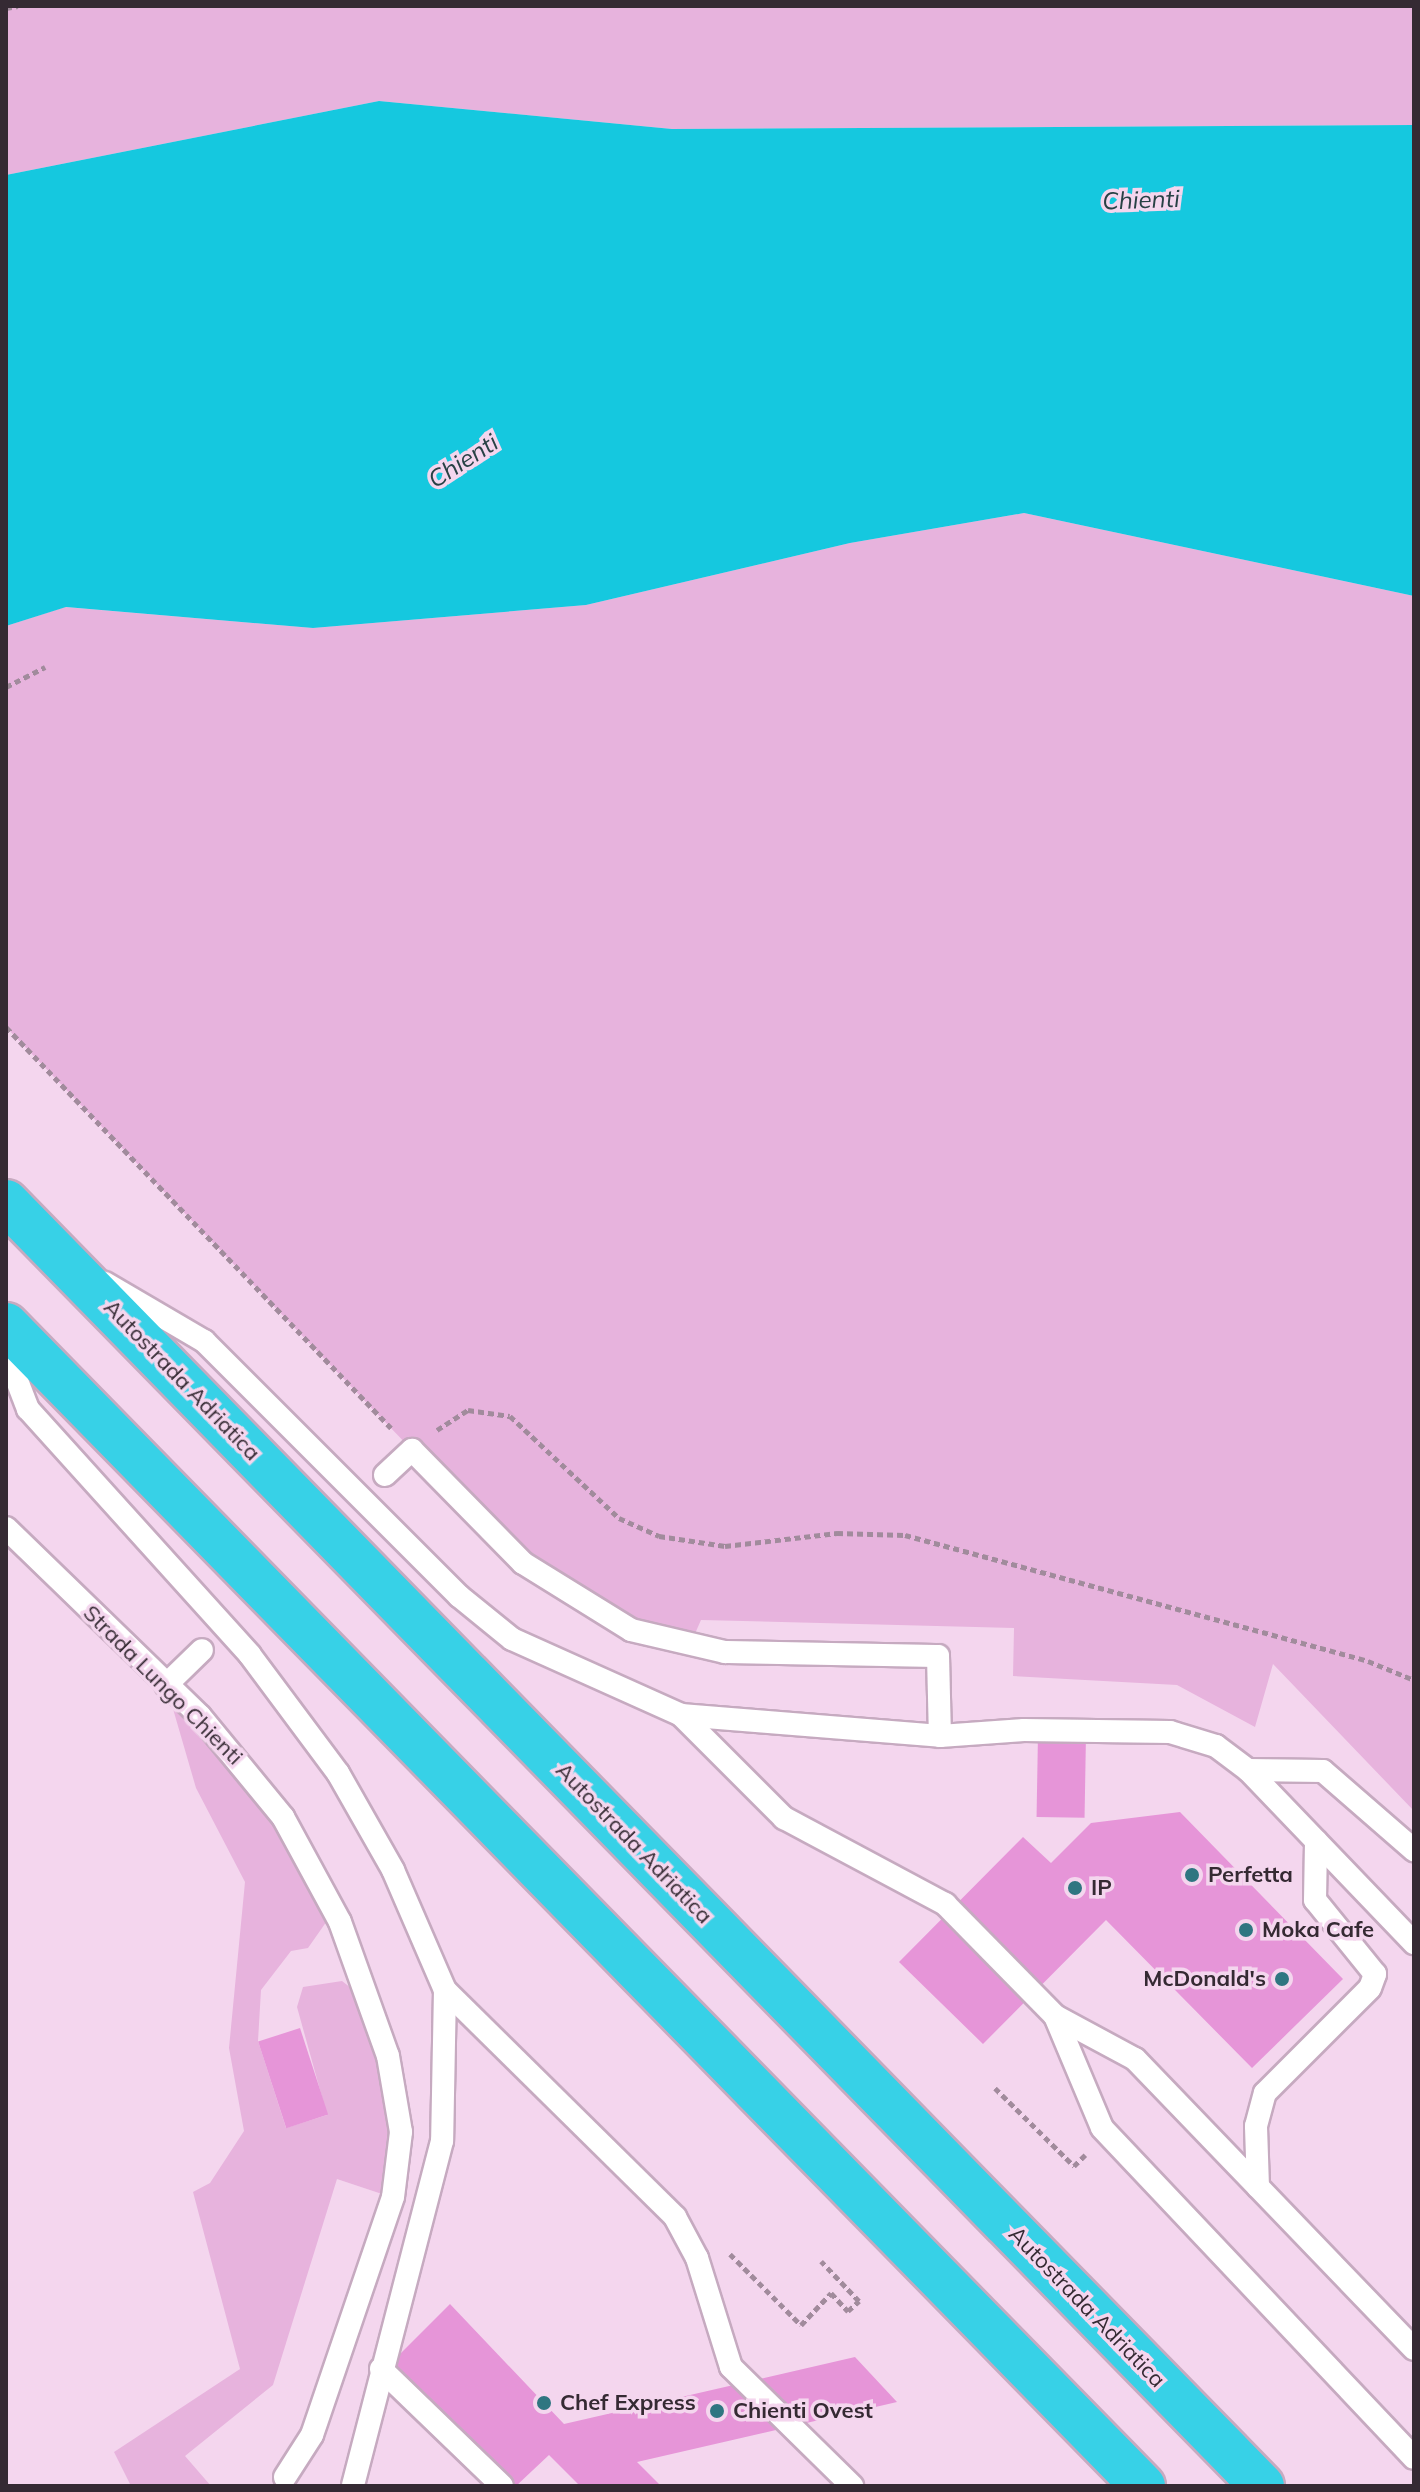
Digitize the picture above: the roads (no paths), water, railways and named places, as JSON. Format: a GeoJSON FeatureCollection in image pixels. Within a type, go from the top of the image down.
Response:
{"type":"FeatureCollection","features":[{"type":"Feature","properties":{"kind":"highway","name":"Autostrada Adriatica"},"geometry":{"type":"LineString","coordinates":[[6,1202],[1262,2486]]}},
{"type":"Feature","properties":{"kind":"highway"},"geometry":{"type":"LineString","coordinates":[[6,1325],[1143,2486]]}},
{"type":"Feature","properties":{"kind":"lane"},"geometry":{"type":"LineString","coordinates":[[62,1258],[204,1341],[459,1596],[512,1639],[681,1715],[940,1736],[1024,1730],[1170,1732],[1216,1746],[1248,1770],[1414,1943]]}},
{"type":"Feature","properties":{"kind":"lane"},"geometry":{"type":"LineString","coordinates":[[6,1352],[28,1409],[250,1655],[338,1773],[393,1870],[445,1990],[675,2217],[697,2258],[731,2367],[852,2486]]}},
{"type":"Feature","properties":{"kind":"lane"},"geometry":{"type":"LineString","coordinates":[[385,1475],[412,1450],[523,1563],[631,1630],[725,1652],[938,1656],[940,1736]]}},
{"type":"Feature","properties":{"kind":"lane","name":"Strada Lungo Chienti"},"geometry":{"type":"LineString","coordinates":[[6,1528],[227,1745],[283,1817],[315,1869],[367,1988],[401,2132],[374,2264],[312,2435],[285,2477]]}},
{"type":"Feature","properties":{"kind":"lane"},"geometry":{"type":"LineString","coordinates":[[166,1685],[202,1650]]}},
{"type":"Feature","properties":{"kind":"lane"},"geometry":{"type":"LineString","coordinates":[[681,1715],[784,1818],[945,1904],[1055,2016],[1135,2059],[1414,2349]]}},
{"type":"Feature","properties":{"kind":"lane"},"geometry":{"type":"LineString","coordinates":[[1248,1770],[1323,1771],[1414,1850]]}},
{"type":"Feature","properties":{"kind":"lane"},"geometry":{"type":"LineString","coordinates":[[1258,2187],[1256,2126],[1265,2093],[1370,1988],[1375,1974],[1315,1900],[1316,1841]]}},
{"type":"Feature","properties":{"kind":"lane"},"geometry":{"type":"LineString","coordinates":[[353,2486],[381,2369],[411,2278],[442,2141],[445,1990]]}},
{"type":"Feature","properties":{"kind":"lane"},"geometry":{"type":"LineString","coordinates":[[1055,2016],[1102,2128],[1414,2458]]}},
{"type":"Feature","properties":{"kind":"lane"},"geometry":{"type":"LineString","coordinates":[[381,2369],[502,2486]]}},
{"type":"Feature","properties":{"kind":"water","name":"Chienti"},"geometry":{"type":"Polygon","coordinates":[[[379,101],[672,129],[1414,125],[1414,596],[1024,513],[850,543],[586,605],[313,628],[66,607],[6,626],[6,175],[379,101]]]}},
{"type":"Feature","properties":{"kind":"place","name":"Perfetta"},"geometry":{"type":"Point","coordinates":[1192,1875]}},
{"type":"Feature","properties":{"kind":"place","name":"IP"},"geometry":{"type":"Point","coordinates":[1075,1888]}},
{"type":"Feature","properties":{"kind":"place","name":"Moka Cafe"},"geometry":{"type":"Point","coordinates":[1246,1930]}},
{"type":"Feature","properties":{"kind":"place","name":"McDonald's"},"geometry":{"type":"Point","coordinates":[1282,1979]}},
{"type":"Feature","properties":{"kind":"place","name":"Chef Express"},"geometry":{"type":"Point","coordinates":[544,2403]}},
{"type":"Feature","properties":{"kind":"place","name":"Chienti Ovest"},"geometry":{"type":"Point","coordinates":[717,2411]}}]}
